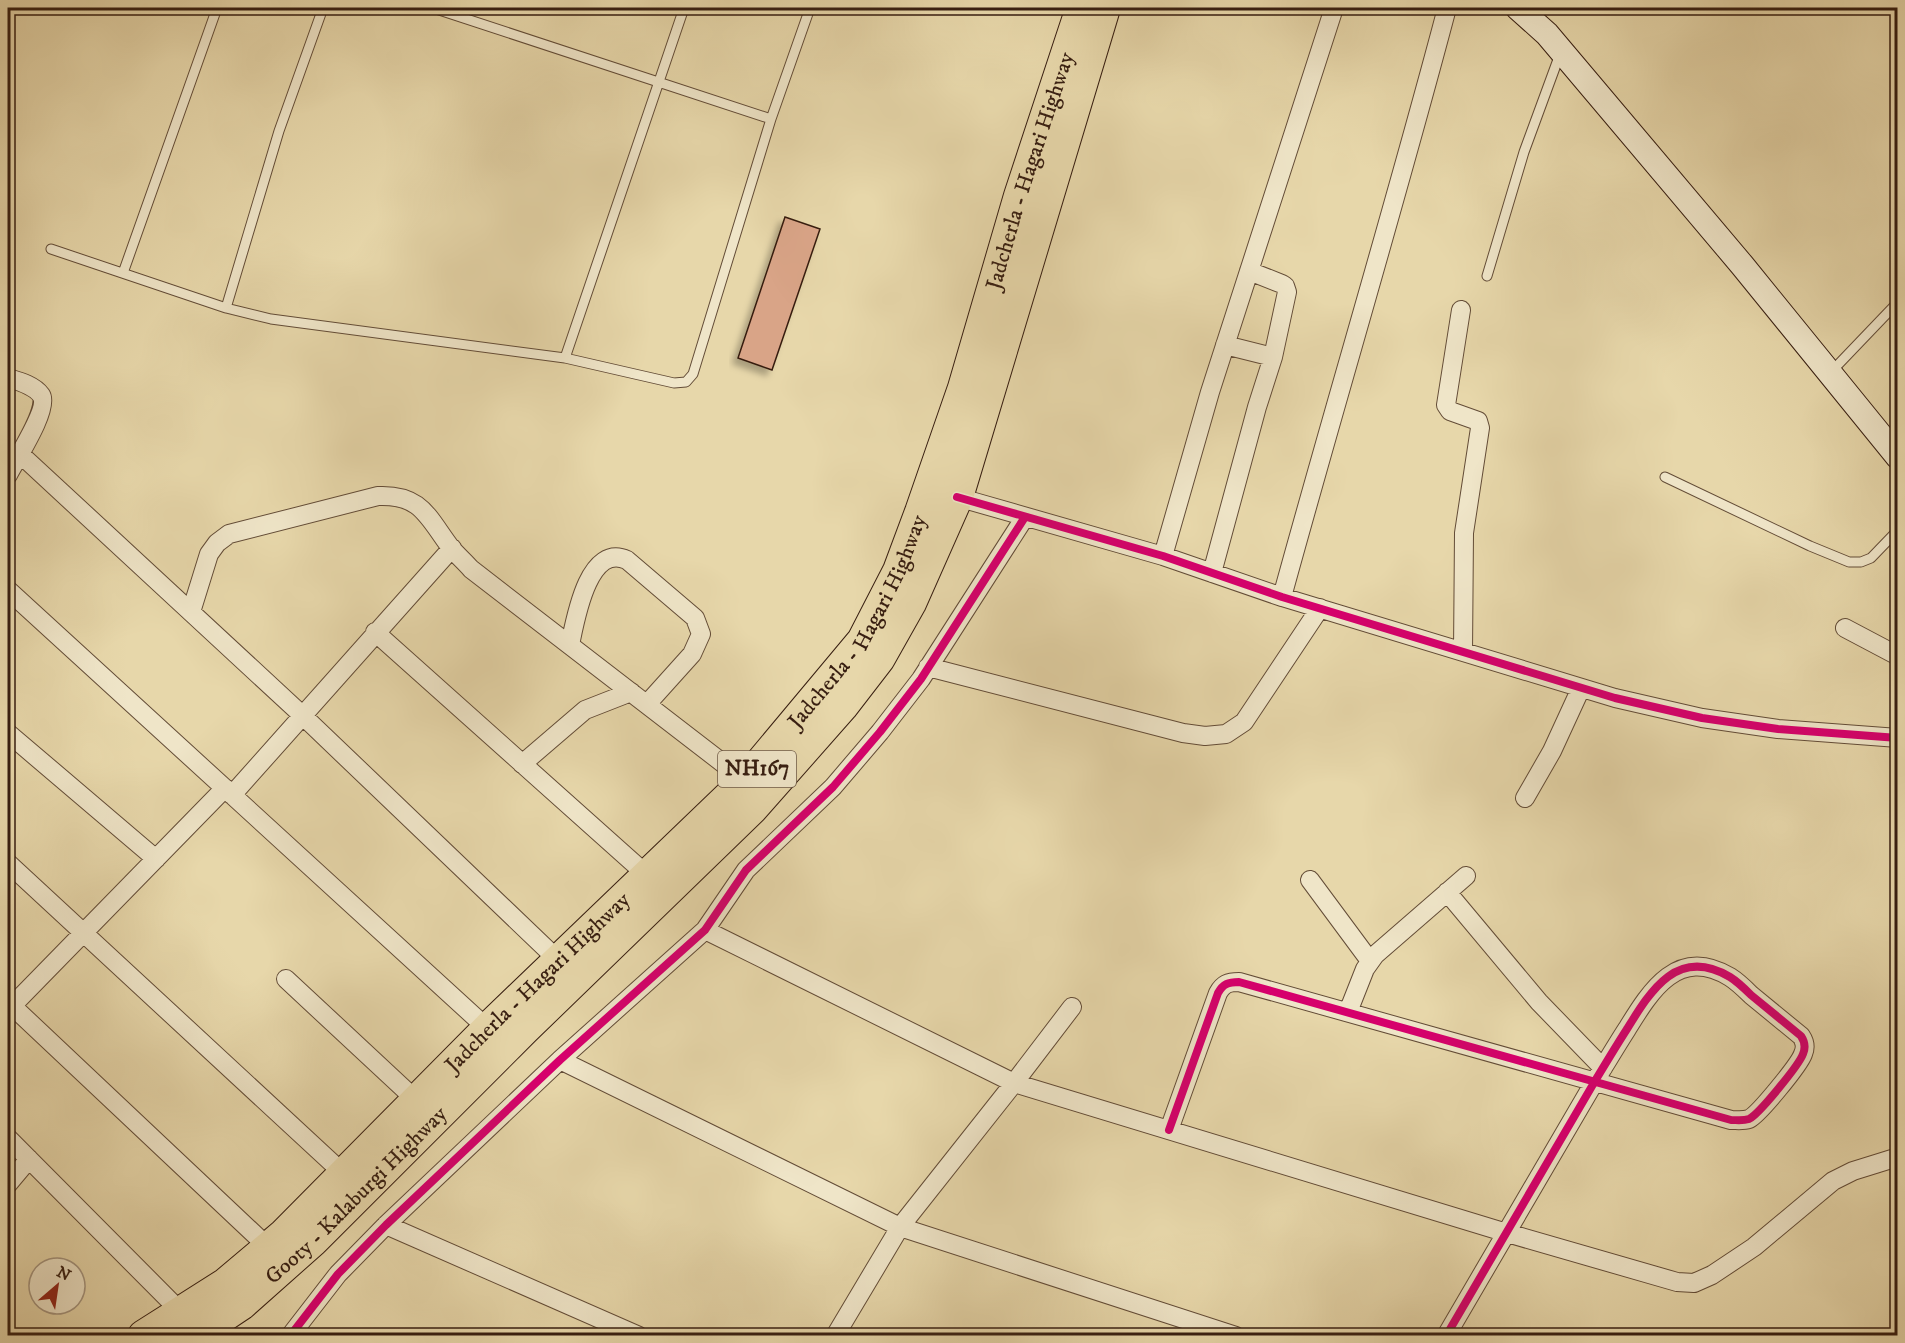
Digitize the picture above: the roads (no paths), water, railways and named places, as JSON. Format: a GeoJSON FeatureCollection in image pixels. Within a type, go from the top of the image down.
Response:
{"type":"FeatureCollection","features":[{"type":"Feature","properties":{"kind":"highway","name":"Jadcherla - Hagari Highway"},"geometry":{"type":"LineString","coordinates":[[144,1335],[202,1322],[226,1284],[269,1248],[488,1029],[746,781],[863,641],[899,571],[963,388],[1020,196],[1082,8]]}},
{"type":"Feature","properties":{"kind":"highway","name":"Gooty - Kalaburgi Highway"},"geometry":{"type":"LineString","coordinates":[[202,1322],[241,1304],[313,1240],[524,1029],[752,808],[842,706],[879,658],[910,603],[957,497],[1104,8]]}},
{"type":"Feature","properties":{"kind":"street"},"geometry":{"type":"LineString","coordinates":[[1163,556],[1225,345],[1334,8]]}},
{"type":"Feature","properties":{"kind":"street"},"geometry":{"type":"LineString","coordinates":[[1282,597],[1447,8]]}},
{"type":"Feature","properties":{"kind":"street"},"geometry":{"type":"LineString","coordinates":[[1518,8],[1547,34],[1742,265],[1898,457]]}},
{"type":"Feature","properties":{"kind":"street"},"geometry":{"type":"LineString","coordinates":[[1212,573],[1257,407],[1273,357],[1287,289],[1282,284],[1249,270]]}},
{"type":"Feature","properties":{"kind":"street"},"geometry":{"type":"LineString","coordinates":[[1461,310],[1446,405],[1450,411],[1478,421],[1480,428],[1464,533],[1463,652]]}},
{"type":"Feature","properties":{"kind":"street"},"geometry":{"type":"LineString","coordinates":[[1225,345],[1273,357]]}},
{"type":"Feature","properties":{"kind":"street"},"geometry":{"type":"LineString","coordinates":[[8,378],[33,388],[41,394],[44,402],[8,475]]}},
{"type":"Feature","properties":{"kind":"street"},"geometry":{"type":"LineString","coordinates":[[19,453],[302,716],[559,961]]}},
{"type":"Feature","properties":{"kind":"street"},"geometry":{"type":"LineString","coordinates":[[190,612],[209,554],[217,543],[229,534],[378,496],[393,495],[407,499],[435,522],[452,548],[471,569],[746,781]]}},
{"type":"Feature","properties":{"kind":"street"},"geometry":{"type":"LineString","coordinates":[[957,497],[1163,556],[1282,597],[1615,698],[1702,718],[1778,729],[1898,738]]}},
{"type":"Feature","properties":{"kind":"street"},"geometry":{"type":"LineString","coordinates":[[290,1335],[338,1274],[386,1225],[560,1060],[705,930],[746,870],[833,788],[880,732],[928,667],[1025,517]]}},
{"type":"Feature","properties":{"kind":"street"},"geometry":{"type":"LineString","coordinates":[[269,1248],[9,1006],[156,859],[228,792],[302,716],[452,548]]}},
{"type":"Feature","properties":{"kind":"street"},"geometry":{"type":"LineString","coordinates":[[570,645],[578,607],[590,577],[607,560],[621,557],[627,560],[695,618],[701,634],[692,654],[647,705]]}},
{"type":"Feature","properties":{"kind":"street"},"geometry":{"type":"LineString","coordinates":[[8,590],[488,1029]]}},
{"type":"Feature","properties":{"kind":"street"},"geometry":{"type":"LineString","coordinates":[[928,667],[1182,733],[1206,736],[1227,734],[1244,722],[1320,608]]}},
{"type":"Feature","properties":{"kind":"street"},"geometry":{"type":"LineString","coordinates":[[1845,628],[1898,656]]}},
{"type":"Feature","properties":{"kind":"street"},"geometry":{"type":"LineString","coordinates":[[375,632],[648,876]]}},
{"type":"Feature","properties":{"kind":"street"},"geometry":{"type":"LineString","coordinates":[[1525,798],[1552,751],[1581,688]]}},
{"type":"Feature","properties":{"kind":"street"},"geometry":{"type":"LineString","coordinates":[[522,764],[585,710],[630,692]]}},
{"type":"Feature","properties":{"kind":"street"},"geometry":{"type":"LineString","coordinates":[[8,733],[156,859]]}},
{"type":"Feature","properties":{"kind":"street"},"geometry":{"type":"LineString","coordinates":[[8,863],[344,1174]]}},
{"type":"Feature","properties":{"kind":"street"},"geometry":{"type":"LineString","coordinates":[[1348,1012],[1370,961],[1466,876]]}},
{"type":"Feature","properties":{"kind":"street"},"geometry":{"type":"LineString","coordinates":[[1311,880],[1370,961]]}},
{"type":"Feature","properties":{"kind":"street"},"geometry":{"type":"LineString","coordinates":[[1447,892],[1599,1074]]}},
{"type":"Feature","properties":{"kind":"street"},"geometry":{"type":"LineString","coordinates":[[705,930],[1014,1083],[1507,1233],[1677,1282],[1694,1283],[1712,1275],[1754,1247],[1833,1181],[1852,1171],[1898,1157]]}},
{"type":"Feature","properties":{"kind":"street"},"geometry":{"type":"LineString","coordinates":[[1169,1130],[1218,993],[1225,984],[1239,982],[1348,1012],[1599,1074],[1731,1120],[1748,1119],[1758,1112],[1802,1056],[1805,1042],[1801,1036],[1730,977],[1694,966],[1677,970],[1660,981],[1647,996],[1599,1074],[1446,1335]]}},
{"type":"Feature","properties":{"kind":"street"},"geometry":{"type":"LineString","coordinates":[[286,979],[417,1101]]}},
{"type":"Feature","properties":{"kind":"street"},"geometry":{"type":"LineString","coordinates":[[835,1335],[900,1227],[1072,1007]]}},
{"type":"Feature","properties":{"kind":"street"},"geometry":{"type":"LineString","coordinates":[[560,1060],[900,1227],[1236,1335]]}},
{"type":"Feature","properties":{"kind":"street"},"geometry":{"type":"LineString","coordinates":[[8,1138],[202,1322]]}},
{"type":"Feature","properties":{"kind":"street"},"geometry":{"type":"LineString","coordinates":[[8,1184],[29,1159]]}},
{"type":"Feature","properties":{"kind":"street"},"geometry":{"type":"LineString","coordinates":[[386,1225],[639,1335]]}},
{"type":"Feature","properties":{"kind":"lane"},"geometry":{"type":"LineString","coordinates":[[123,273],[217,8]]}},
{"type":"Feature","properties":{"kind":"lane"},"geometry":{"type":"LineString","coordinates":[[226,308],[279,131],[323,8]]}},
{"type":"Feature","properties":{"kind":"lane"},"geometry":{"type":"LineString","coordinates":[[433,8],[771,119]]}},
{"type":"Feature","properties":{"kind":"lane"},"geometry":{"type":"LineString","coordinates":[[565,358],[684,8]]}},
{"type":"Feature","properties":{"kind":"lane"},"geometry":{"type":"LineString","coordinates":[[51,249],[226,308],[271,319],[565,358],[674,383],[686,382],[696,367],[771,119],[810,8]]}},
{"type":"Feature","properties":{"kind":"lane"},"geometry":{"type":"LineString","coordinates":[[1487,276],[1524,152],[1561,51]]}},
{"type":"Feature","properties":{"kind":"lane"},"geometry":{"type":"LineString","coordinates":[[1829,373],[1898,302]]}},
{"type":"Feature","properties":{"kind":"lane"},"geometry":{"type":"LineString","coordinates":[[1665,477],[1810,546],[1849,562],[1861,562],[1871,558],[1898,530]]}}]}
